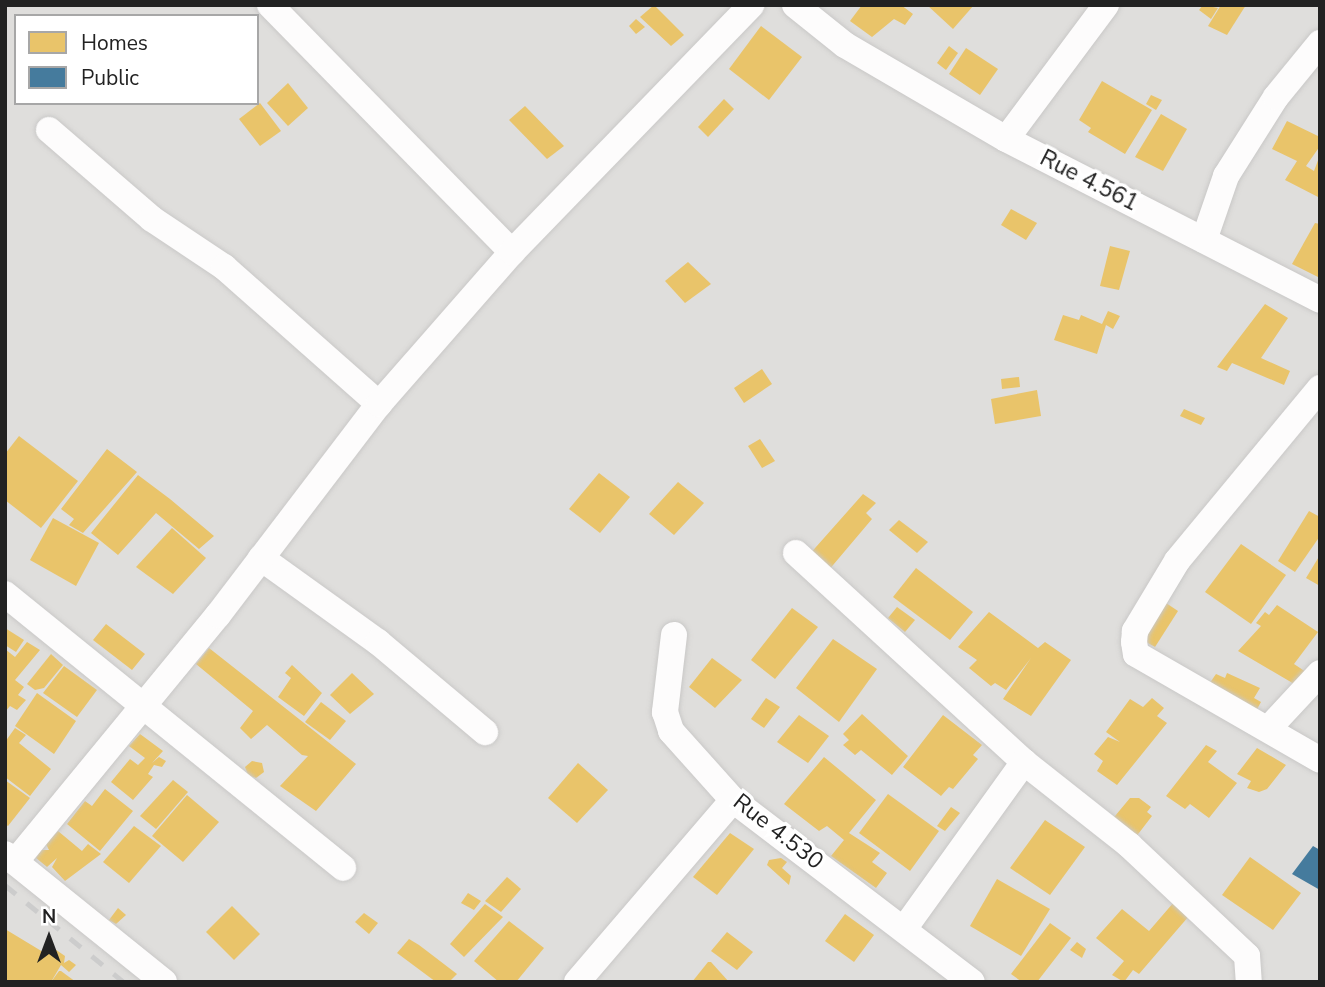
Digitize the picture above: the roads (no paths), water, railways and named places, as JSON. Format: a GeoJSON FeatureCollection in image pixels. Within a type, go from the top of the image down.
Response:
{"type":"FeatureCollection","features":[{"type":"Feature","properties":{"kind":"street"},"geometry":{"type":"LineString","coordinates":[[270,5],[512,252]]}},
{"type":"Feature","properties":{"kind":"street"},"geometry":{"type":"LineString","coordinates":[[164,982],[10,858],[141,708],[380,404],[512,252],[751,5]]}},
{"type":"Feature","properties":{"kind":"street","name":"Rue 4.561"},"geometry":{"type":"LineString","coordinates":[[794,5],[845,45],[1006,139],[1320,300]]}},
{"type":"Feature","properties":{"kind":"street"},"geometry":{"type":"LineString","coordinates":[[1006,139],[1106,5]]}},
{"type":"Feature","properties":{"kind":"street"},"geometry":{"type":"LineString","coordinates":[[1204,240],[1226,176],[1276,97],[1320,43]]}},
{"type":"Feature","properties":{"kind":"street"},"geometry":{"type":"LineString","coordinates":[[49,130],[152,219],[225,267],[380,404]]}},
{"type":"Feature","properties":{"kind":"street"},"geometry":{"type":"LineString","coordinates":[[1320,388],[1177,561],[1135,631],[1136,654],[1320,760]]}},
{"type":"Feature","properties":{"kind":"street"},"geometry":{"type":"LineString","coordinates":[[796,553],[1024,762],[1129,845],[1247,957],[1249,982]]}},
{"type":"Feature","properties":{"kind":"street"},"geometry":{"type":"LineString","coordinates":[[261,558],[378,642],[485,732]]}},
{"type":"Feature","properties":{"kind":"street"},"geometry":{"type":"LineString","coordinates":[[5,594],[141,708],[343,868]]}},
{"type":"Feature","properties":{"kind":"street","name":"Rue 4.530"},"geometry":{"type":"LineString","coordinates":[[674,635],[665,688],[665,712],[671,731],[733,800],[972,982]]}},
{"type":"Feature","properties":{"kind":"street"},"geometry":{"type":"LineString","coordinates":[[1268,729],[1320,673]]}},
{"type":"Feature","properties":{"kind":"street"},"geometry":{"type":"LineString","coordinates":[[904,929],[1024,762]]}},
{"type":"Feature","properties":{"kind":"street"},"geometry":{"type":"LineString","coordinates":[[576,982],[733,800]]}},
{"type":"Feature","properties":{"kind":"railway"},"geometry":{"type":"LineString","coordinates":[[5,885],[124,982]]}}]}
